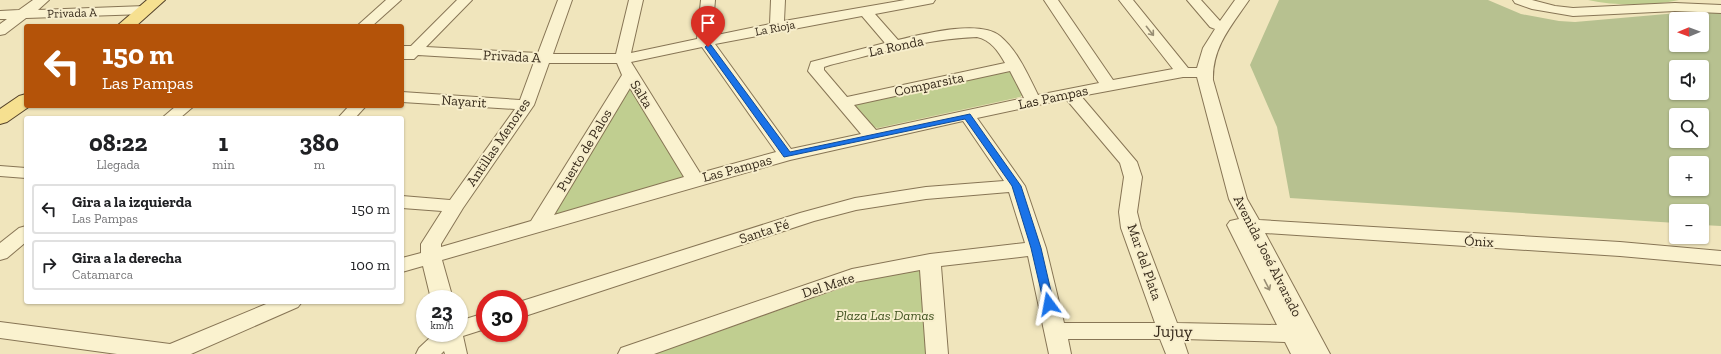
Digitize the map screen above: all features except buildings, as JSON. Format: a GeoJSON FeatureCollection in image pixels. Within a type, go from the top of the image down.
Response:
{"type":"FeatureCollection","features":[{"type":"Feature","properties":{"kind":"main road"},"geometry":{"type":"LineString","coordinates":[[118,24],[141,9]]}},
{"type":"Feature","properties":{"kind":"main road"},"geometry":{"type":"LineString","coordinates":[[0,109],[24,93]]}},
{"type":"Feature","properties":{"kind":"main road"},"geometry":{"type":"LineString","coordinates":[[0,118],[24,101]]}},
{"type":"Feature","properties":{"kind":"street"},"geometry":{"type":"LineString","coordinates":[[0,31],[42,0]]}},
{"type":"Feature","properties":{"kind":"street"},"geometry":{"type":"LineString","coordinates":[[366,24],[394,0]]}},
{"type":"Feature","properties":{"kind":"street"},"geometry":{"type":"LineString","coordinates":[[408,51],[465,0]]}},
{"type":"Feature","properties":{"kind":"street","name":"Antillas Menores"},"geometry":{"type":"LineString","coordinates":[[431,256],[430,248],[433,239],[454,206],[526,105],[564,0]]}},
{"type":"Feature","properties":{"kind":"street"},"geometry":{"type":"LineString","coordinates":[[622,59],[636,0]]}},
{"type":"Feature","properties":{"kind":"street"},"geometry":{"type":"LineString","coordinates":[[708,0],[704,34],[705,41],[787,155]]}},
{"type":"Feature","properties":{"kind":"street"},"geometry":{"type":"LineString","coordinates":[[777,27],[778,0]]}},
{"type":"Feature","properties":{"kind":"street","name":"La Rioja"},"geometry":{"type":"LineString","coordinates":[[622,59],[777,27],[847,7],[865,10],[923,0]]}},
{"type":"Feature","properties":{"kind":"street"},"geometry":{"type":"LineString","coordinates":[[1051,0],[1109,86]]}},
{"type":"Feature","properties":{"kind":"street"},"geometry":{"type":"LineString","coordinates":[[1126,0],[1194,73]]}},
{"type":"Feature","properties":{"kind":"street"},"geometry":{"type":"LineString","coordinates":[[1194,0],[1220,25],[1232,0]]}},
{"type":"Feature","properties":{"kind":"street","name":"Avenida José Alvarado"},"geometry":{"type":"LineString","coordinates":[[1242,0],[1220,25],[1204,60],[1194,73],[1238,199],[1244,226],[1301,341],[1319,354]]}},
{"type":"Feature","properties":{"kind":"street"},"geometry":{"type":"LineString","coordinates":[[1520,0],[1546,9],[1571,11],[1669,7],[1721,8]]}},
{"type":"Feature","properties":{"kind":"street","name":"Privada A"},"geometry":{"type":"LineString","coordinates":[[0,15],[141,9]]}},
{"type":"Feature","properties":{"kind":"street"},"geometry":{"type":"LineString","coordinates":[[865,10],[896,46]]}},
{"type":"Feature","properties":{"kind":"street","name":"La Ronda"},"geometry":{"type":"LineString","coordinates":[[872,136],[816,71],[816,65],[952,34],[984,34],[994,38],[1015,65],[1033,101]]}},
{"type":"Feature","properties":{"kind":"street","name":"Privada A"},"geometry":{"type":"LineString","coordinates":[[408,51],[544,58],[622,59]]}},
{"type":"Feature","properties":{"kind":"street","name":"Salta"},"geometry":{"type":"LineString","coordinates":[[622,59],[630,75],[695,180]]}},
{"type":"Feature","properties":{"kind":"street","name":"Comparsita"},"geometry":{"type":"LineString","coordinates":[[844,102],[1015,65]]}},
{"type":"Feature","properties":{"kind":"street","name":"Las Pampas"},"geometry":{"type":"LineString","coordinates":[[404,264],[695,180],[787,155],[1070,93],[1194,73]]}},
{"type":"Feature","properties":{"kind":"street","name":"Puerto de Palos"},"geometry":{"type":"LineString","coordinates":[[538,225],[630,75]]}},
{"type":"Feature","properties":{"kind":"street","name":"Mar del Plata"},"geometry":{"type":"LineString","coordinates":[[1070,93],[1130,166],[1133,177],[1128,212],[1131,228],[1170,331],[1177,354]]}},
{"type":"Feature","properties":{"kind":"street","name":"Nayarit"},"geometry":{"type":"LineString","coordinates":[[404,97],[526,105]]}},
{"type":"Feature","properties":{"kind":"street"},"geometry":{"type":"LineString","coordinates":[[173,116],[183,108]]}},
{"type":"Feature","properties":{"kind":"street"},"geometry":{"type":"LineString","coordinates":[[348,116],[356,108]]}},
{"type":"Feature","properties":{"kind":"street"},"geometry":{"type":"LineString","coordinates":[[967,116],[1016,186],[1036,248],[1060,354]]}},
{"type":"Feature","properties":{"kind":"street"},"geometry":{"type":"LineString","coordinates":[[0,171],[24,173]]}},
{"type":"Feature","properties":{"kind":"street","name":"Santa Fé"},"geometry":{"type":"LineString","coordinates":[[528,307],[807,217],[855,204],[926,193],[1016,186]]}},
{"type":"Feature","properties":{"kind":"street"},"geometry":{"type":"LineString","coordinates":[[404,202],[454,206]]}},
{"type":"Feature","properties":{"kind":"street","name":"Ónix"},"geometry":{"type":"LineString","coordinates":[[1244,226],[1620,249],[1721,258]]}},
{"type":"Feature","properties":{"kind":"street"},"geometry":{"type":"LineString","coordinates":[[0,253],[24,234]]}},
{"type":"Feature","properties":{"kind":"street","name":"Del Mate"},"geometry":{"type":"LineString","coordinates":[[629,354],[852,276],[930,260],[1036,248]]}},
{"type":"Feature","properties":{"kind":"street"},"geometry":{"type":"LineString","coordinates":[[431,256],[440,290]]}},
{"type":"Feature","properties":{"kind":"street"},"geometry":{"type":"LineString","coordinates":[[930,260],[937,354]]}},
{"type":"Feature","properties":{"kind":"street"},"geometry":{"type":"LineString","coordinates":[[0,330],[170,353],[286,304]]}},
{"type":"Feature","properties":{"kind":"street","name":"Jujuy"},"geometry":{"type":"LineString","coordinates":[[1055,331],[1170,331],[1301,341]]}},
{"type":"Feature","properties":{"kind":"street"},"geometry":{"type":"LineString","coordinates":[[428,354],[441,342]]}},
{"type":"Feature","properties":{"kind":"street"},"geometry":{"type":"LineString","coordinates":[[453,342],[456,354]]}},
{"type":"Feature","properties":{"kind":"green space"},"geometry":{"type":"Polygon","coordinates":[[[1279,0],[1488,0],[1521,14],[1559,21],[1575,22],[1669,14],[1669,52],[1709,52],[1709,12],[1721,12],[1721,226],[1709,225],[1709,204],[1669,204],[1669,223],[1290,198],[1277,127],[1250,65],[1279,0]]]}},
{"type":"Feature","properties":{"kind":"green space"},"geometry":{"type":"Polygon","coordinates":[[[1588,0],[1679,0],[1634,4],[1588,0]]]}},
{"type":"Feature","properties":{"kind":"green space"},"geometry":{"type":"Polygon","coordinates":[[[1007,70],[1011,72],[1023,95],[1020,97],[878,128],[872,127],[854,106],[856,103],[1007,70]]]}},
{"type":"Feature","properties":{"kind":"green space"},"geometry":{"type":"Polygon","coordinates":[[[630,75],[695,180],[538,225],[630,75]]]}},
{"type":"Feature","properties":{"kind":"green space","name":"Plaza Las Damas"},"geometry":{"type":"Polygon","coordinates":[[[921,269],[926,354],[654,354],[862,281],[921,269]]]}},
{"type":"Feature","properties":{"kind":"route"},"geometry":{"type":"LineString","coordinates":[[708,47],[787,155],[967,116],[1016,186],[1036,248],[1049,304]]}}]}
